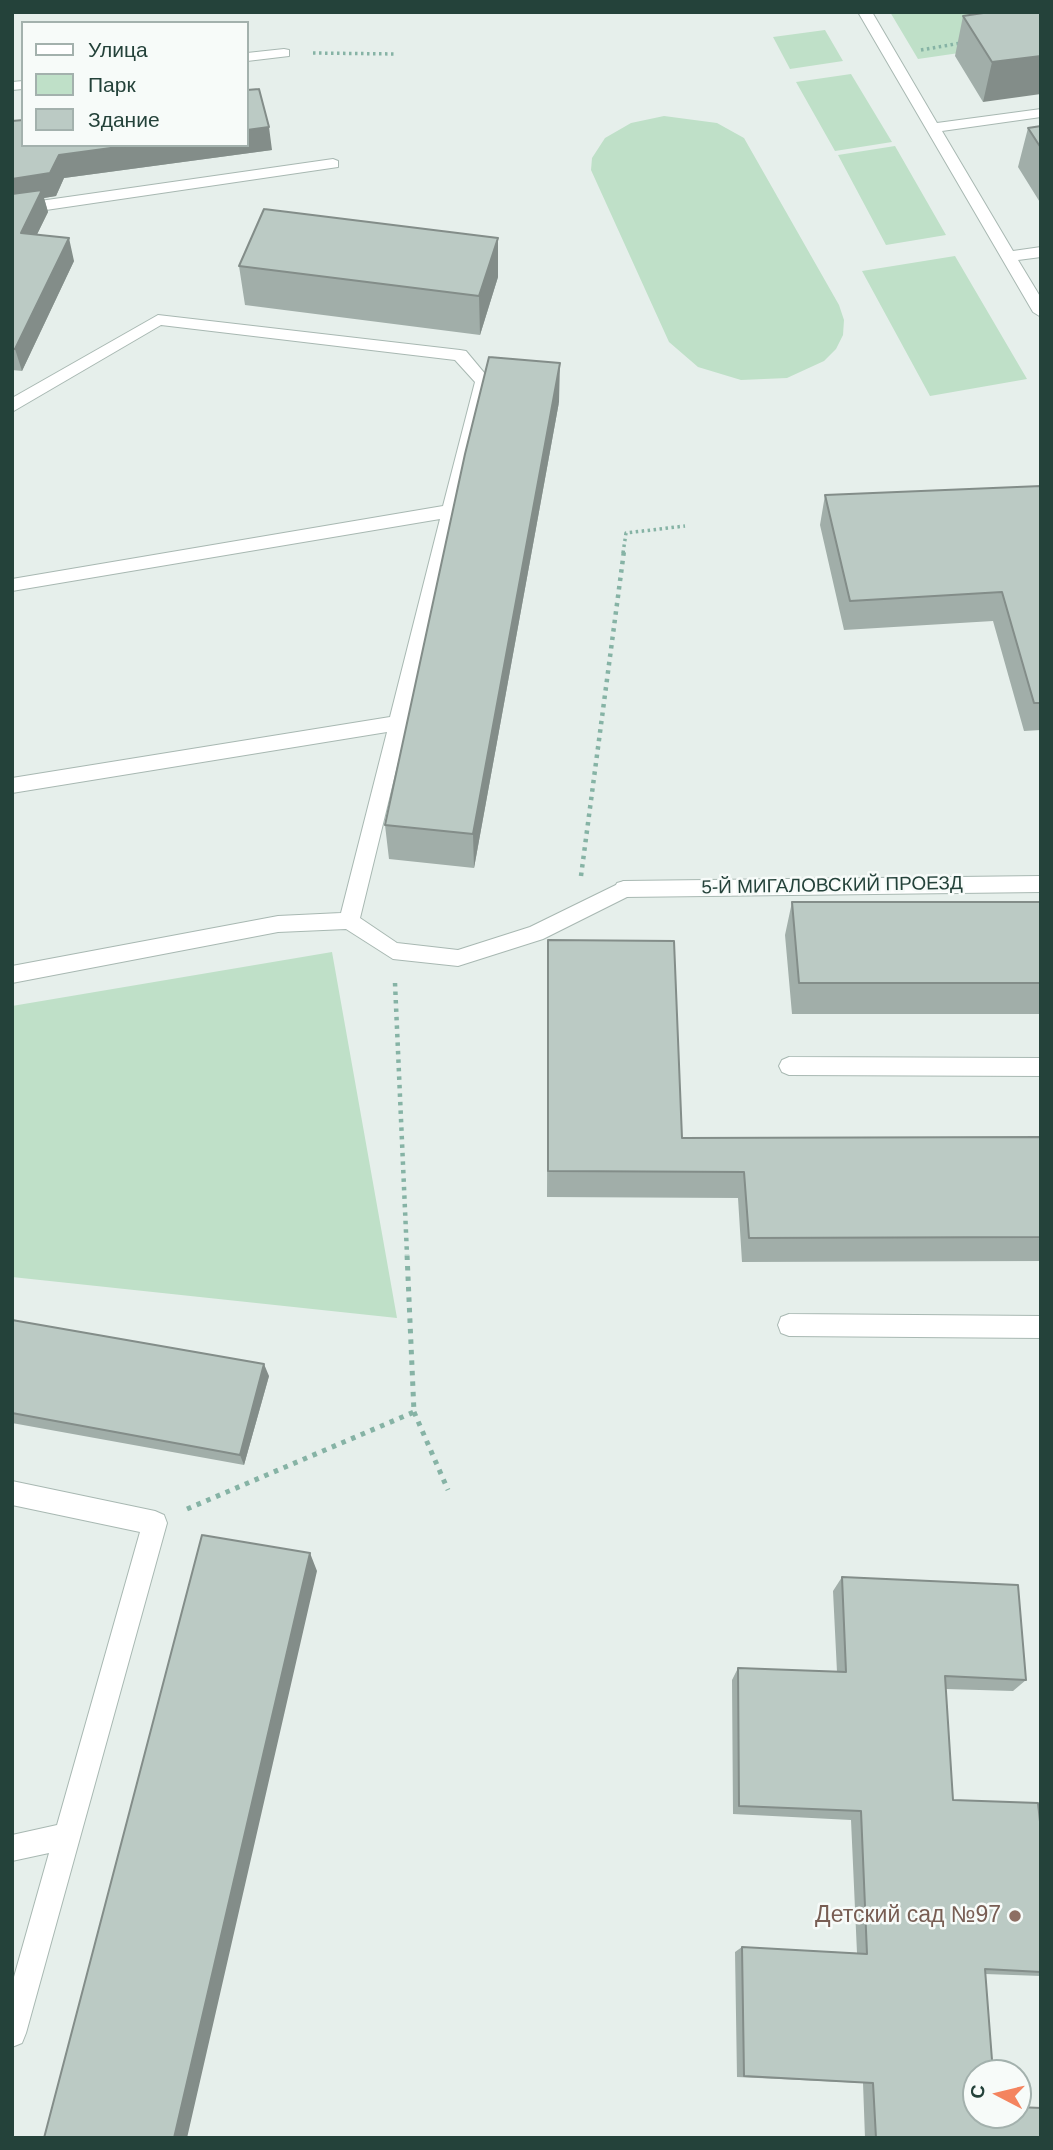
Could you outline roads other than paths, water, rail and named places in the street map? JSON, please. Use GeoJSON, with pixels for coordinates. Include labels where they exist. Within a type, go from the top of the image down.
{"type":"FeatureCollection","features":[{"type":"Feature","properties":{"kind":"street"},"geometry":{"type":"LineString","coordinates":[[864,12],[1041,312]]}},
{"type":"Feature","properties":{"kind":"street"},"geometry":{"type":"LineString","coordinates":[[248,57],[284,53]]}},
{"type":"Feature","properties":{"kind":"street"},"geometry":{"type":"LineString","coordinates":[[932,128],[1041,113]]}},
{"type":"Feature","properties":{"kind":"street"},"geometry":{"type":"LineString","coordinates":[[12,210],[333,164]]}},
{"type":"Feature","properties":{"kind":"street"},"geometry":{"type":"LineString","coordinates":[[1008,256],[1041,252]]}},
{"type":"Feature","properties":{"kind":"street"},"geometry":{"type":"LineString","coordinates":[[12,405],[158,320],[460,355],[483,381],[349,921],[278,924],[12,975]]}},
{"type":"Feature","properties":{"kind":"street"},"geometry":{"type":"LineString","coordinates":[[12,585],[451,511]]}},
{"type":"Feature","properties":{"kind":"street"},"geometry":{"type":"LineString","coordinates":[[12,786],[398,723]]}},
{"type":"Feature","properties":{"kind":"street","name":"5-Й МИГАЛОВСКИЙ ПРОЕЗД"},"geometry":{"type":"LineString","coordinates":[[349,921],[393,951],[458,958],[536,933],[624,889],[1041,884]]}},
{"type":"Feature","properties":{"kind":"street"},"geometry":{"type":"LineString","coordinates":[[789,1066],[1041,1067]]}},
{"type":"Feature","properties":{"kind":"street"},"geometry":{"type":"LineString","coordinates":[[789,1325],[1041,1326]]}},
{"type":"Feature","properties":{"kind":"street"},"geometry":{"type":"LineString","coordinates":[[12,1493],[155,1523],[12,2033]]}},
{"type":"Feature","properties":{"kind":"street"},"geometry":{"type":"LineString","coordinates":[[12,1848],[67,1836]]}},
{"type":"Feature","properties":{"kind":"place","name":"Детский сад №97"},"geometry":{"type":"Point","coordinates":[1015,1916]}}]}
